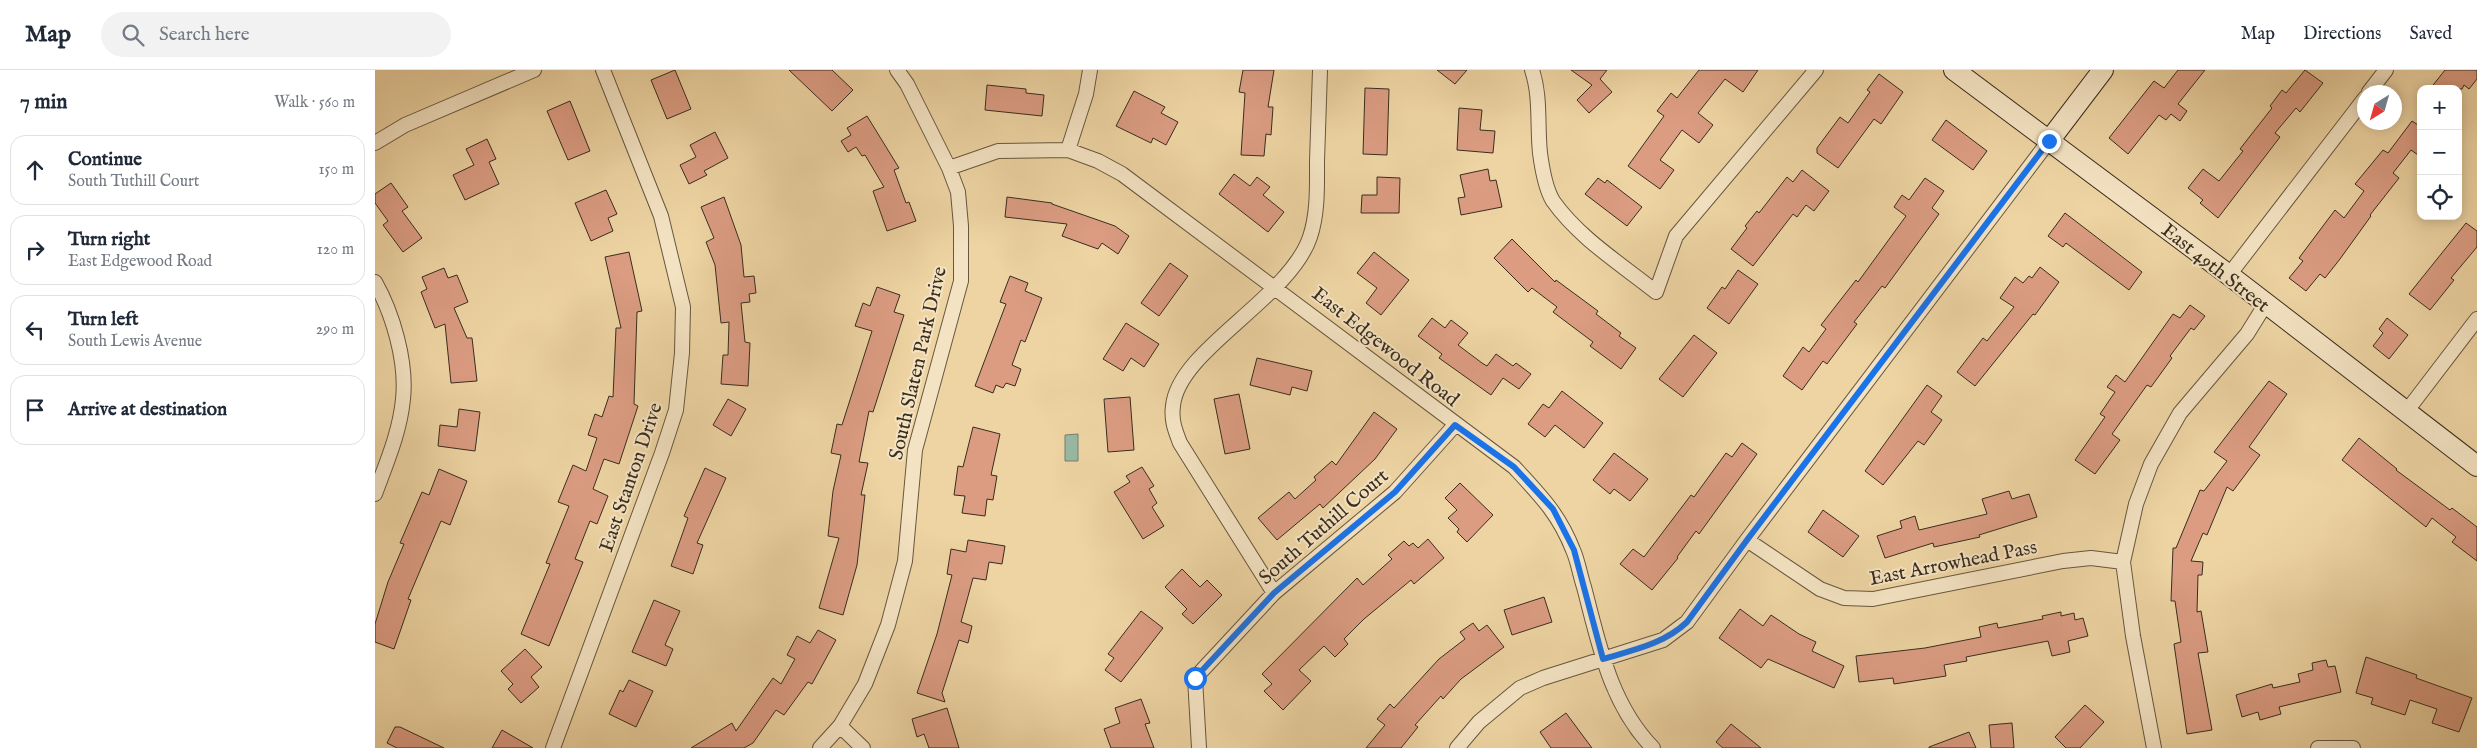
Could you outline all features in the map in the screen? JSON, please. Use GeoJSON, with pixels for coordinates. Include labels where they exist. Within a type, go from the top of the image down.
{"type":"FeatureCollection","features":[{"type":"Feature","properties":{"kind":"street"},"geometry":{"type":"LineString","coordinates":[[375,143],[405,125],[534,70]]}},
{"type":"Feature","properties":{"kind":"street","name":"East Stanton Drive"},"geometry":{"type":"LineString","coordinates":[[553,748],[668,436],[676,410],[682,353],[683,307],[661,216],[603,70]]}},
{"type":"Feature","properties":{"kind":"street","name":"South Slaten Park Drive"},"geometry":{"type":"LineString","coordinates":[[820,748],[840,726],[865,684],[888,625],[905,561],[915,450],[961,281],[959,200],[949,168],[907,84],[897,70]]}},
{"type":"Feature","properties":{"kind":"street"},"geometry":{"type":"LineString","coordinates":[[1068,150],[1086,94],[1090,70]]}},
{"type":"Feature","properties":{"kind":"street"},"geometry":{"type":"LineString","coordinates":[[1274,593],[1180,443],[1172,423],[1173,404],[1183,378],[1201,357],[1275,286],[1303,253],[1315,216],[1320,70]]}},
{"type":"Feature","properties":{"kind":"street"},"geometry":{"type":"LineString","coordinates":[[1532,70],[1537,86],[1540,152],[1545,178],[1553,200],[1582,232],[1656,292],[1675,236],[1816,70]]}},
{"type":"Feature","properties":{"kind":"street","name":"East 49th Street"},"geometry":{"type":"LineString","coordinates":[[1954,70],[2229,275],[2265,305],[2477,466]]}},
{"type":"Feature","properties":{"kind":"street"},"geometry":{"type":"LineString","coordinates":[[1457,748],[1479,722],[1520,688],[1543,678],[1663,640],[1678,631],[1687,622],[2103,70]]}},
{"type":"Feature","properties":{"kind":"street"},"geometry":{"type":"LineString","coordinates":[[2374,85],[2386,70]]}},
{"type":"Feature","properties":{"kind":"street"},"geometry":{"type":"LineString","coordinates":[[2229,275],[2357,108]]}},
{"type":"Feature","properties":{"kind":"street","name":"East Edgewood Road"},"geometry":{"type":"LineString","coordinates":[[949,168],[998,151],[1068,150],[1098,161],[1141,186],[1275,286],[1455,425],[1514,467],[1553,509],[1574,550],[1603,659],[1621,708],[1638,732],[1653,748]]}},
{"type":"Feature","properties":{"kind":"street"},"geometry":{"type":"LineString","coordinates":[[375,282],[388,305],[398,348],[404,399],[396,436],[375,494]]}},
{"type":"Feature","properties":{"kind":"street"},"geometry":{"type":"LineString","coordinates":[[2155,748],[2133,636],[2123,562],[2135,504],[2151,464],[2180,414],[2247,334],[2265,305]]}},
{"type":"Feature","properties":{"kind":"street"},"geometry":{"type":"LineString","coordinates":[[2406,412],[2477,319]]}},
{"type":"Feature","properties":{"kind":"street","name":"South Tuthill Court"},"geometry":{"type":"LineString","coordinates":[[1199,748],[1195,678],[1274,593],[1395,492],[1455,425]]}},
{"type":"Feature","properties":{"kind":"street","name":"East Arrowhead Pass"},"geometry":{"type":"LineString","coordinates":[[1747,540],[1820,589],[1844,598],[1855,599],[1873,599],[2063,561],[2091,558],[2123,562]]}},
{"type":"Feature","properties":{"kind":"street"},"geometry":{"type":"LineString","coordinates":[[840,726],[863,748]]}},
{"type":"Feature","properties":{"kind":"street"},"geometry":{"type":"LineString","coordinates":[[2318,748],[2353,748]]}},
{"type":"Feature","properties":{"kind":"shaded area"},"geometry":{"type":"Polygon","coordinates":[[[1078,434],[1078,461],[1065,461],[1065,435],[1078,434]]]}},
{"type":"Feature","properties":{"kind":"building"},"geometry":{"type":"Polygon","coordinates":[[[675,70],[691,109],[667,119],[651,80],[675,70]]]}},
{"type":"Feature","properties":{"kind":"building"},"geometry":{"type":"Polygon","coordinates":[[[789,70],[832,70],[853,90],[832,111],[789,70]]]}},
{"type":"Feature","properties":{"kind":"building"},"geometry":{"type":"Polygon","coordinates":[[[1243,70],[1274,70],[1268,107],[1273,107],[1271,135],[1266,134],[1264,156],[1241,155],[1245,93],[1239,92],[1243,70]]]}},
{"type":"Feature","properties":{"kind":"building"},"geometry":{"type":"Polygon","coordinates":[[[1437,70],[1467,70],[1455,84],[1437,70]]]}},
{"type":"Feature","properties":{"kind":"building"},"geometry":{"type":"Polygon","coordinates":[[[1571,70],[1607,70],[1600,79],[1612,92],[1589,113],[1577,100],[1592,85],[1571,70]]]}},
{"type":"Feature","properties":{"kind":"building"},"geometry":{"type":"Polygon","coordinates":[[[1699,70],[1758,70],[1743,92],[1725,79],[1698,113],[1713,125],[1699,143],[1682,130],[1660,160],[1674,170],[1660,189],[1628,166],[1664,116],[1657,111],[1671,93],[1677,98],[1699,70]]]}},
{"type":"Feature","properties":{"kind":"building"},"geometry":{"type":"Polygon","coordinates":[[[2178,70],[2205,70],[2178,104],[2187,111],[2180,121],[2171,114],[2166,120],[2159,115],[2128,154],[2109,138],[2154,81],[2164,88],[2178,70]]]}},
{"type":"Feature","properties":{"kind":"building"},"geometry":{"type":"Polygon","coordinates":[[[2305,70],[2323,83],[2300,112],[2296,108],[2275,133],[2280,137],[2218,218],[2200,203],[2203,200],[2188,188],[2203,169],[2219,181],[2243,151],[2240,149],[2272,108],[2270,106],[2282,90],[2286,93],[2305,70]]]}},
{"type":"Feature","properties":{"kind":"building"},"geometry":{"type":"Polygon","coordinates":[[[2445,70],[2477,70],[2477,79],[2469,89],[2464,85],[2462,89],[2462,85],[2433,85],[2445,70]]]}},
{"type":"Feature","properties":{"kind":"building"},"geometry":{"type":"Polygon","coordinates":[[[1879,74],[1903,92],[1881,124],[1874,119],[1838,168],[1817,153],[1817,148],[1840,117],[1848,123],[1870,92],[1867,90],[1879,74]]]}},
{"type":"Feature","properties":{"kind":"building"},"geometry":{"type":"Polygon","coordinates":[[[987,85],[1026,89],[1026,93],[1044,95],[1042,116],[985,110],[987,85]]]}},
{"type":"Feature","properties":{"kind":"building"},"geometry":{"type":"Polygon","coordinates":[[[1365,88],[1389,89],[1387,155],[1363,154],[1365,88]]]}},
{"type":"Feature","properties":{"kind":"building"},"geometry":{"type":"Polygon","coordinates":[[[1134,91],[1165,107],[1161,113],[1178,122],[1166,145],[1153,138],[1151,143],[1116,126],[1134,91]]]}},
{"type":"Feature","properties":{"kind":"building"},"geometry":{"type":"Polygon","coordinates":[[[570,101],[590,151],[568,160],[547,111],[570,101]]]}},
{"type":"Feature","properties":{"kind":"building"},"geometry":{"type":"Polygon","coordinates":[[[1459,108],[1482,110],[1480,130],[1495,131],[1493,153],[1457,150],[1459,108]]]}},
{"type":"Feature","properties":{"kind":"building"},"geometry":{"type":"Polygon","coordinates":[[[867,116],[899,168],[894,170],[906,203],[909,202],[916,221],[887,231],[873,191],[884,187],[865,155],[862,156],[856,147],[848,152],[841,141],[851,135],[847,128],[867,116]]]}},
{"type":"Feature","properties":{"kind":"building"},"geometry":{"type":"Polygon","coordinates":[[[1946,120],[1987,151],[1973,170],[1932,140],[1946,120]]]}},
{"type":"Feature","properties":{"kind":"building"},"geometry":{"type":"Polygon","coordinates":[[[2412,121],[2417,124],[2417,154],[2411,150],[2393,173],[2399,178],[2370,215],[2340,259],[2325,278],[2320,274],[2306,291],[2289,278],[2303,261],[2299,258],[2335,210],[2344,218],[2364,191],[2355,184],[2383,150],[2388,153],[2412,121]]]}},
{"type":"Feature","properties":{"kind":"building"},"geometry":{"type":"Polygon","coordinates":[[[715,132],[728,158],[704,171],[707,175],[689,184],[680,165],[696,157],[690,145],[715,132]]]}},
{"type":"Feature","properties":{"kind":"building"},"geometry":{"type":"Polygon","coordinates":[[[487,139],[496,159],[489,162],[499,184],[465,200],[453,175],[474,165],[466,149],[487,139]]]}},
{"type":"Feature","properties":{"kind":"building"},"geometry":{"type":"Polygon","coordinates":[[[1488,169],[1490,181],[1496,180],[1502,207],[1461,215],[1458,198],[1465,197],[1460,175],[1488,169]]]}},
{"type":"Feature","properties":{"kind":"building"},"geometry":{"type":"Polygon","coordinates":[[[1802,170],[1829,191],[1814,211],[1806,205],[1797,217],[1793,214],[1753,266],[1731,249],[1747,228],[1745,226],[1757,211],[1759,213],[1787,177],[1793,182],[1802,170]]]}},
{"type":"Feature","properties":{"kind":"building"},"geometry":{"type":"Polygon","coordinates":[[[1234,174],[1250,186],[1257,177],[1270,187],[1263,195],[1284,212],[1268,232],[1219,194],[1234,174]]]}},
{"type":"Feature","properties":{"kind":"building"},"geometry":{"type":"Polygon","coordinates":[[[1377,177],[1400,178],[1399,213],[1361,213],[1362,195],[1377,195],[1377,177]]]}},
{"type":"Feature","properties":{"kind":"building"},"geometry":{"type":"Polygon","coordinates":[[[1598,178],[1605,183],[1607,180],[1642,207],[1627,226],[1585,194],[1598,178]]]}},
{"type":"Feature","properties":{"kind":"building"},"geometry":{"type":"Polygon","coordinates":[[[1925,178],[1944,191],[1932,208],[1939,214],[1885,288],[1882,286],[1854,322],[1857,324],[1827,364],[1823,361],[1802,390],[1783,376],[1803,347],[1809,352],[1826,329],[1821,325],[1856,280],[1858,282],[1906,216],[1894,207],[1902,195],[1909,200],[1925,178]]]}},
{"type":"Feature","properties":{"kind":"building"},"geometry":{"type":"Polygon","coordinates":[[[391,183],[408,207],[402,211],[422,238],[403,252],[383,225],[388,221],[375,203],[375,194],[391,183]]]}},
{"type":"Feature","properties":{"kind":"building"},"geometry":{"type":"Polygon","coordinates":[[[606,190],[617,214],[608,218],[613,231],[591,241],[575,203],[606,190]]]}},
{"type":"Feature","properties":{"kind":"building"},"geometry":{"type":"Polygon","coordinates":[[[724,197],[741,245],[744,277],[754,276],[756,293],[749,294],[750,302],[741,303],[745,342],[750,343],[748,386],[721,384],[723,355],[728,355],[729,322],[721,323],[715,265],[706,242],[714,238],[701,207],[724,197]]]}},
{"type":"Feature","properties":{"kind":"building"},"geometry":{"type":"Polygon","coordinates":[[[1007,197],[1052,203],[1115,226],[1129,236],[1118,254],[1102,243],[1098,249],[1062,236],[1067,224],[1005,217],[1007,197]]]}},
{"type":"Feature","properties":{"kind":"building"},"geometry":{"type":"Polygon","coordinates":[[[2065,213],[2142,272],[2129,290],[2066,243],[2063,247],[2048,236],[2065,213]]]}},
{"type":"Feature","properties":{"kind":"building"},"geometry":{"type":"Polygon","coordinates":[[[2466,223],[2477,231],[2477,247],[2451,278],[2454,280],[2430,310],[2409,294],[2466,223]]]}},
{"type":"Feature","properties":{"kind":"building"},"geometry":{"type":"Polygon","coordinates":[[[1512,239],[1555,282],[1556,280],[1598,311],[1596,314],[1621,333],[1619,336],[1636,348],[1621,369],[1590,346],[1593,342],[1553,312],[1557,307],[1532,288],[1528,292],[1494,258],[1512,239]]]}},
{"type":"Feature","properties":{"kind":"building"},"geometry":{"type":"Polygon","coordinates":[[[629,252],[642,311],[637,312],[634,404],[638,406],[619,464],[604,459],[593,489],[608,496],[597,524],[590,521],[575,559],[583,562],[549,646],[521,634],[550,564],[546,563],[569,506],[558,502],[573,465],[586,471],[597,438],[588,435],[595,414],[602,417],[609,396],[613,397],[616,328],[621,328],[605,257],[629,252]]]}},
{"type":"Feature","properties":{"kind":"building"},"geometry":{"type":"Polygon","coordinates":[[[1374,252],[1409,280],[1381,315],[1366,303],[1377,288],[1357,273],[1374,252]]]}},
{"type":"Feature","properties":{"kind":"building"},"geometry":{"type":"Polygon","coordinates":[[[1170,263],[1188,276],[1159,316],[1141,303],[1170,263]]]}},
{"type":"Feature","properties":{"kind":"building"},"geometry":{"type":"Polygon","coordinates":[[[2040,267],[2059,282],[2035,315],[2033,314],[1975,386],[1957,372],[1983,338],[1987,341],[2014,307],[2000,298],[2015,277],[2023,283],[2029,276],[2032,278],[2040,267]]]}},
{"type":"Feature","properties":{"kind":"building"},"geometry":{"type":"Polygon","coordinates":[[[444,268],[448,278],[457,275],[468,302],[454,308],[467,338],[472,338],[477,381],[451,383],[445,324],[435,328],[421,292],[427,289],[422,277],[444,268]]]}},
{"type":"Feature","properties":{"kind":"building"},"geometry":{"type":"Polygon","coordinates":[[[1738,270],[1758,284],[1729,324],[1707,308],[1722,287],[1725,289],[1738,270]]]}},
{"type":"Feature","properties":{"kind":"building"},"geometry":{"type":"Polygon","coordinates":[[[1010,276],[1028,283],[1025,291],[1042,298],[1025,342],[1021,340],[1012,365],[1021,369],[1015,386],[1006,383],[1003,388],[996,385],[993,393],[975,386],[1006,304],[1000,302],[1010,276]]]}},
{"type":"Feature","properties":{"kind":"building"},"geometry":{"type":"Polygon","coordinates":[[[877,287],[900,295],[894,312],[904,315],[873,412],[869,411],[859,462],[868,463],[861,495],[865,495],[857,565],[843,615],[819,608],[839,538],[828,536],[833,491],[841,455],[831,453],[837,424],[842,425],[872,331],[855,326],[863,303],[870,306],[877,287]]]}},
{"type":"Feature","properties":{"kind":"building"},"geometry":{"type":"Polygon","coordinates":[[[2190,305],[2205,316],[2194,330],[2191,328],[2170,356],[2172,358],[2151,387],[2147,385],[2112,434],[2120,440],[2095,474],[2075,460],[2105,417],[2100,414],[2115,392],[2107,387],[2116,375],[2125,382],[2173,314],[2180,318],[2190,305]]]}},
{"type":"Feature","properties":{"kind":"building"},"geometry":{"type":"Polygon","coordinates":[[[1432,318],[1445,328],[1451,320],[1468,333],[1458,345],[1487,366],[1496,354],[1513,366],[1516,363],[1531,374],[1519,389],[1503,378],[1491,395],[1439,358],[1442,354],[1418,336],[1432,318]]]}},
{"type":"Feature","properties":{"kind":"building"},"geometry":{"type":"Polygon","coordinates":[[[2387,318],[2408,335],[2389,359],[2373,346],[2383,333],[2379,329],[2387,318]]]}},
{"type":"Feature","properties":{"kind":"building"},"geometry":{"type":"Polygon","coordinates":[[[1126,323],[1159,344],[1144,367],[1131,358],[1123,371],[1103,359],[1126,323]]]}},
{"type":"Feature","properties":{"kind":"building"},"geometry":{"type":"Polygon","coordinates":[[[1694,335],[1717,353],[1683,397],[1659,379],[1694,335]]]}},
{"type":"Feature","properties":{"kind":"building"},"geometry":{"type":"Polygon","coordinates":[[[1257,358],[1312,371],[1307,391],[1292,387],[1290,395],[1250,385],[1257,358]]]}},
{"type":"Feature","properties":{"kind":"building"},"geometry":{"type":"Polygon","coordinates":[[[2269,381],[2287,394],[2249,447],[2260,455],[2233,491],[2227,487],[2207,535],[2203,533],[2191,561],[2203,562],[2202,575],[2198,575],[2197,612],[2201,611],[2208,652],[2198,653],[2212,730],[2187,734],[2174,644],[2181,642],[2175,601],[2171,601],[2173,548],[2176,548],[2200,490],[2204,491],[2227,461],[2214,452],[2269,381]]]}},
{"type":"Feature","properties":{"kind":"building"},"geometry":{"type":"Polygon","coordinates":[[[1927,385],[1942,396],[1931,412],[1942,420],[1924,445],[1918,441],[1883,485],[1865,471],[1927,385]]]}},
{"type":"Feature","properties":{"kind":"building"},"geometry":{"type":"Polygon","coordinates":[[[1562,391],[1603,423],[1584,448],[1555,425],[1545,437],[1528,424],[1543,404],[1549,408],[1562,391]]]}},
{"type":"Feature","properties":{"kind":"building"},"geometry":{"type":"Polygon","coordinates":[[[1239,394],[1250,449],[1225,454],[1214,399],[1239,394]]]}},
{"type":"Feature","properties":{"kind":"building"},"geometry":{"type":"Polygon","coordinates":[[[1130,397],[1134,450],[1108,452],[1104,399],[1130,397]]]}},
{"type":"Feature","properties":{"kind":"building"},"geometry":{"type":"Polygon","coordinates":[[[728,399],[746,409],[731,436],[713,425],[728,399]]]}},
{"type":"Feature","properties":{"kind":"building"},"geometry":{"type":"Polygon","coordinates":[[[459,409],[480,412],[475,451],[438,446],[440,425],[457,427],[459,409]]]}},
{"type":"Feature","properties":{"kind":"building"},"geometry":{"type":"Polygon","coordinates":[[[1374,412],[1397,429],[1375,459],[1323,508],[1320,504],[1277,540],[1258,518],[1289,492],[1295,499],[1316,480],[1314,477],[1332,461],[1336,465],[1374,412]]]}},
{"type":"Feature","properties":{"kind":"building"},"geometry":{"type":"Polygon","coordinates":[[[973,427],[1000,434],[991,475],[997,476],[993,500],[987,499],[985,516],[962,513],[965,496],[954,495],[958,466],[963,467],[973,427]]]}},
{"type":"Feature","properties":{"kind":"building"},"geometry":{"type":"Polygon","coordinates":[[[2359,438],[2396,470],[2450,510],[2452,508],[2477,527],[2477,561],[2452,542],[2456,537],[2432,518],[2426,527],[2342,460],[2359,438]]]}},
{"type":"Feature","properties":{"kind":"building"},"geometry":{"type":"Polygon","coordinates":[[[1742,443],[1757,454],[1699,534],[1696,531],[1678,558],[1652,590],[1620,564],[1633,549],[1644,557],[1691,495],[1694,497],[1726,453],[1732,457],[1742,443]]]}},
{"type":"Feature","properties":{"kind":"building"},"geometry":{"type":"Polygon","coordinates":[[[1614,453],[1648,479],[1630,501],[1614,489],[1610,494],[1593,480],[1614,453]]]}},
{"type":"Feature","properties":{"kind":"building"},"geometry":{"type":"Polygon","coordinates":[[[1142,467],[1154,486],[1149,489],[1157,503],[1152,507],[1164,526],[1143,539],[1114,492],[1130,482],[1126,476],[1142,467]]]}},
{"type":"Feature","properties":{"kind":"building"},"geometry":{"type":"Polygon","coordinates":[[[705,468],[726,478],[697,543],[703,545],[693,574],[671,566],[688,518],[684,516],[705,468]]]}},
{"type":"Feature","properties":{"kind":"building"},"geometry":{"type":"Polygon","coordinates":[[[439,469],[467,481],[450,525],[441,521],[408,599],[411,600],[394,649],[375,642],[375,624],[388,582],[404,544],[400,543],[422,492],[429,495],[439,469]]]}},
{"type":"Feature","properties":{"kind":"building"},"geometry":{"type":"Polygon","coordinates":[[[1460,483],[1493,515],[1467,542],[1457,532],[1459,529],[1448,518],[1457,510],[1445,498],[1460,483]]]}},
{"type":"Feature","properties":{"kind":"building"},"geometry":{"type":"Polygon","coordinates":[[[2009,491],[2012,499],[2029,494],[2037,517],[1979,535],[1980,537],[1934,547],[1933,543],[1885,558],[1877,536],[1902,528],[1900,521],[1915,516],[1919,530],[1987,514],[1982,499],[2009,491]]]}},
{"type":"Feature","properties":{"kind":"building"},"geometry":{"type":"Polygon","coordinates":[[[1823,510],[1859,536],[1843,557],[1808,532],[1823,510]]]}},
{"type":"Feature","properties":{"kind":"building"},"geometry":{"type":"Polygon","coordinates":[[[1428,539],[1444,558],[1414,584],[1411,580],[1364,619],[1344,639],[1348,644],[1335,657],[1324,646],[1299,670],[1311,681],[1283,710],[1264,691],[1272,684],[1262,674],[1357,578],[1363,585],[1392,559],[1388,555],[1404,541],[1409,546],[1413,543],[1418,548],[1428,539]]]}},
{"type":"Feature","properties":{"kind":"building"},"geometry":{"type":"Polygon","coordinates":[[[968,540],[1005,546],[1002,564],[989,562],[986,580],[973,578],[961,622],[972,626],[968,643],[959,640],[942,693],[945,702],[917,693],[937,634],[952,575],[947,574],[951,549],[966,552],[968,540]]]}},
{"type":"Feature","properties":{"kind":"building"},"geometry":{"type":"Polygon","coordinates":[[[1182,569],[1200,587],[1207,580],[1222,595],[1193,624],[1182,614],[1187,609],[1165,587],[1182,569]]]}},
{"type":"Feature","properties":{"kind":"building"},"geometry":{"type":"Polygon","coordinates":[[[1544,597],[1552,622],[1512,635],[1504,610],[1544,597]]]}},
{"type":"Feature","properties":{"kind":"building"},"geometry":{"type":"Polygon","coordinates":[[[654,600],[680,611],[665,645],[673,649],[666,666],[632,652],[654,600]]]}},
{"type":"Feature","properties":{"kind":"building"},"geometry":{"type":"Polygon","coordinates":[[[1740,609],[1763,626],[1771,615],[1799,634],[1816,642],[1812,651],[1844,666],[1834,688],[1768,659],[1761,668],[1719,638],[1740,609]]]}},
{"type":"Feature","properties":{"kind":"building"},"geometry":{"type":"Polygon","coordinates":[[[1141,611],[1163,628],[1121,682],[1105,670],[1114,658],[1108,654],[1141,611]]]}},
{"type":"Feature","properties":{"kind":"building"},"geometry":{"type":"Polygon","coordinates":[[[2061,612],[2061,616],[2074,613],[2075,620],[2083,618],[2088,636],[2068,641],[2070,652],[2052,656],[2048,641],[1966,657],[1967,661],[1944,665],[1946,676],[1894,684],[1893,678],[1859,682],[1856,656],[1925,648],[1981,637],[1979,627],[1997,623],[1998,628],[2043,619],[2042,616],[2061,612]]]}},
{"type":"Feature","properties":{"kind":"building"},"geometry":{"type":"Polygon","coordinates":[[[1473,623],[1479,631],[1487,625],[1504,647],[1461,679],[1443,699],[1441,696],[1415,725],[1418,727],[1401,748],[1366,748],[1385,725],[1377,719],[1390,704],[1394,708],[1439,659],[1465,639],[1460,632],[1473,623]]]}},
{"type":"Feature","properties":{"kind":"building"},"geometry":{"type":"Polygon","coordinates":[[[818,630],[836,640],[812,684],[808,682],[784,715],[776,710],[753,743],[744,748],[691,748],[732,723],[736,731],[773,678],[781,684],[795,659],[787,655],[797,636],[810,643],[818,630]]]}},
{"type":"Feature","properties":{"kind":"building"},"geometry":{"type":"Polygon","coordinates":[[[525,649],[542,667],[531,677],[539,687],[521,703],[508,689],[513,684],[501,671],[525,649]]]}},
{"type":"Feature","properties":{"kind":"building"},"geometry":{"type":"Polygon","coordinates":[[[2366,657],[2417,675],[2416,678],[2472,698],[2459,732],[2432,723],[2437,709],[2410,700],[2405,715],[2371,704],[2373,698],[2356,693],[2366,657]]]}},
{"type":"Feature","properties":{"kind":"building"},"geometry":{"type":"Polygon","coordinates":[[[2326,660],[2328,667],[2335,666],[2341,692],[2279,707],[2281,714],[2260,720],[2258,712],[2242,717],[2236,695],[2272,684],[2273,688],[2300,682],[2298,674],[2313,670],[2312,663],[2326,660]]]}},
{"type":"Feature","properties":{"kind":"building"},"geometry":{"type":"Polygon","coordinates":[[[629,680],[653,691],[636,727],[609,714],[620,690],[623,692],[629,680]]]}},
{"type":"Feature","properties":{"kind":"building"},"geometry":{"type":"Polygon","coordinates":[[[1141,699],[1150,723],[1145,724],[1154,748],[1111,748],[1104,729],[1120,723],[1115,708],[1141,699]]]}},
{"type":"Feature","properties":{"kind":"building"},"geometry":{"type":"Polygon","coordinates":[[[2085,705],[2104,722],[2080,748],[2066,748],[2055,737],[2085,705]]]}},
{"type":"Feature","properties":{"kind":"building"},"geometry":{"type":"Polygon","coordinates":[[[947,708],[959,748],[929,748],[924,734],[917,737],[912,719],[947,708]]]}},
{"type":"Feature","properties":{"kind":"building"},"geometry":{"type":"Polygon","coordinates":[[[1566,713],[1592,748],[1551,748],[1540,732],[1566,713]]]}},
{"type":"Feature","properties":{"kind":"building"},"geometry":{"type":"Polygon","coordinates":[[[2012,723],[2014,748],[1991,748],[1989,725],[2012,723]]]}},
{"type":"Feature","properties":{"kind":"building"},"geometry":{"type":"Polygon","coordinates":[[[1731,724],[1761,748],[1723,748],[1716,742],[1731,724]]]}},
{"type":"Feature","properties":{"kind":"building"},"geometry":{"type":"Polygon","coordinates":[[[395,727],[400,727],[444,748],[397,748],[387,743],[395,727]]]}},
{"type":"Feature","properties":{"kind":"building"},"geometry":{"type":"Polygon","coordinates":[[[502,730],[533,748],[492,748],[502,730]]]}},
{"type":"Feature","properties":{"kind":"building"},"geometry":{"type":"Polygon","coordinates":[[[1969,732],[1976,748],[1929,748],[1929,747],[1969,732]]]}},
{"type":"Feature","properties":{"kind":"route"},"geometry":{"type":"LineString","coordinates":[[1195,678],[1274,593],[1395,492],[1455,425],[1514,467],[1553,509],[1574,550],[1603,659],[1663,640],[1678,631],[1687,622],[2049,141]]}}]}
